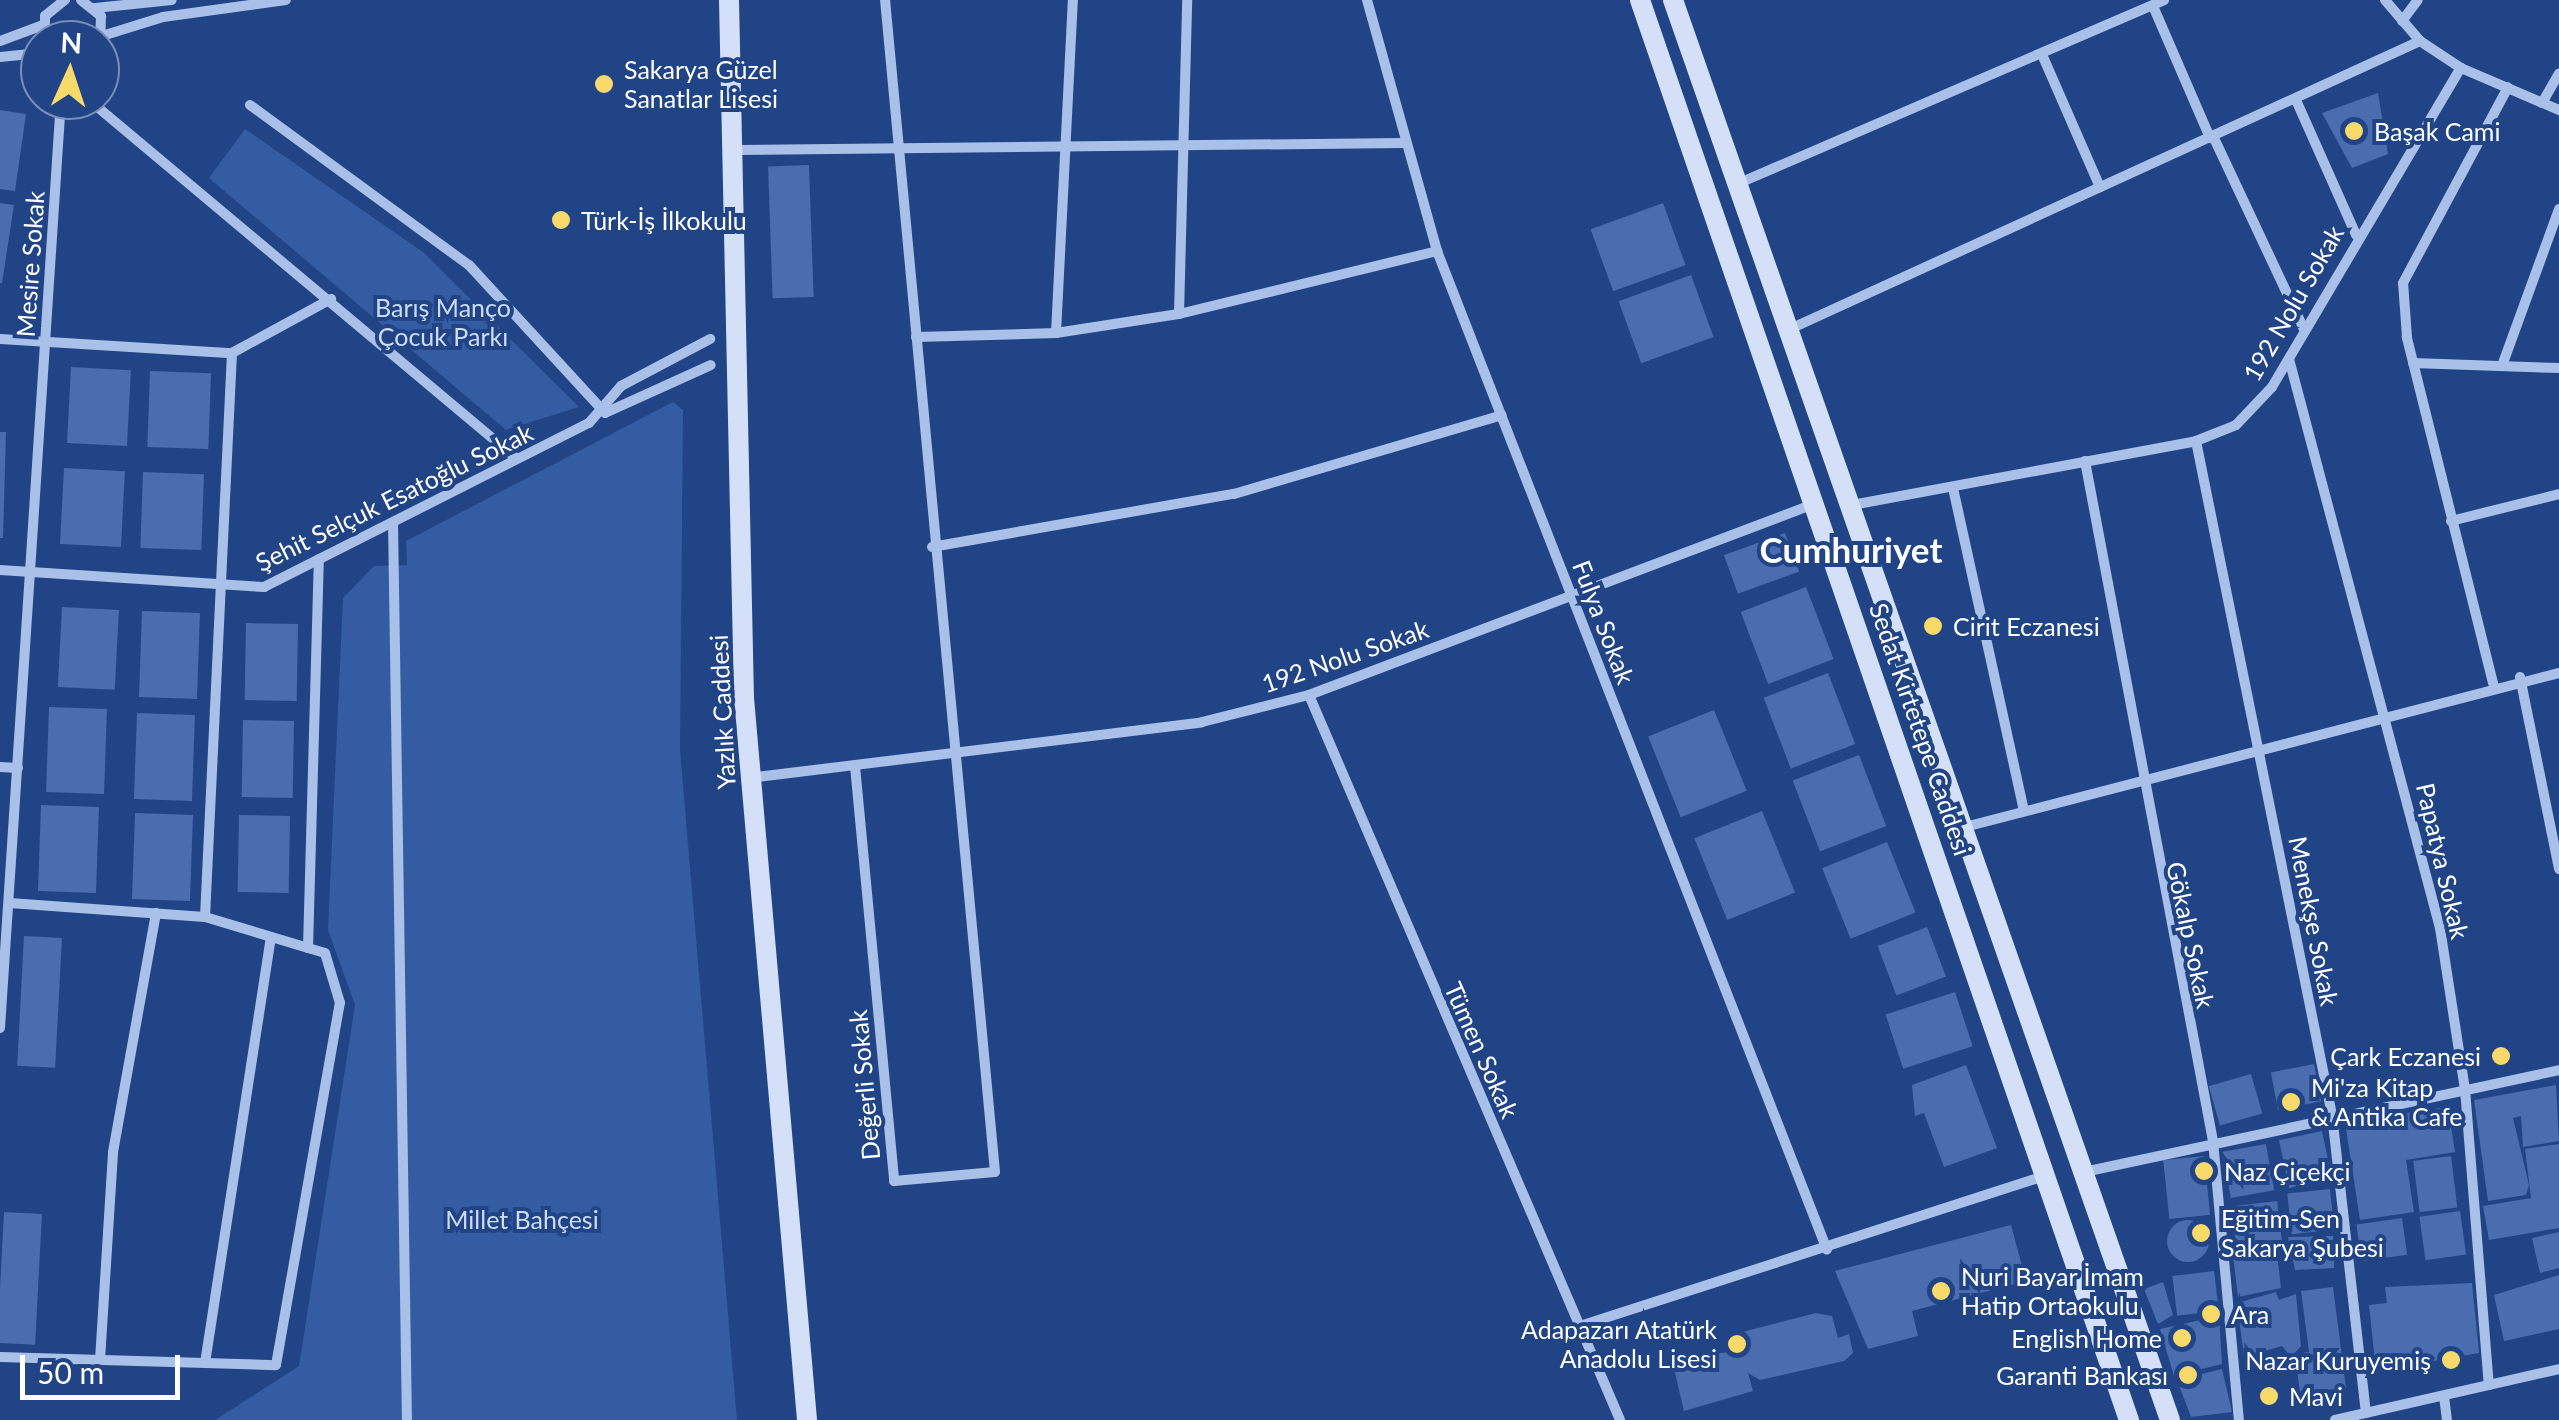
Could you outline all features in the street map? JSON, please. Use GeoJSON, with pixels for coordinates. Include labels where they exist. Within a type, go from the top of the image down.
{"type":"FeatureCollection","features":[{"type":"Feature","properties":{"kind":"main road","name":"Yazlık Caddesi"},"geometry":{"type":"LineString","coordinates":[[729,0],[749,778],[807,1420]]}},
{"type":"Feature","properties":{"kind":"main road","name":"Sedat Kirtetepe Caddesi"},"geometry":{"type":"LineString","coordinates":[[1640,0],[2050,1174],[2129,1420]]}},
{"type":"Feature","properties":{"kind":"main road","name":"Sedat Kirtetepe Caddesi"},"geometry":{"type":"LineString","coordinates":[[1673,0],[1852,505],[2166,1416]]}},
{"type":"Feature","properties":{"kind":"street"},"geometry":{"type":"LineString","coordinates":[[47,20],[65,0]]}},
{"type":"Feature","properties":{"kind":"street"},"geometry":{"type":"LineString","coordinates":[[81,0],[95,8],[172,0]]}},
{"type":"Feature","properties":{"kind":"street"},"geometry":{"type":"LineString","coordinates":[[120,32],[163,17],[286,0]]}},
{"type":"Feature","properties":{"kind":"street"},"geometry":{"type":"LineString","coordinates":[[885,0],[901,148],[949,757]]}},
{"type":"Feature","properties":{"kind":"street"},"geometry":{"type":"LineString","coordinates":[[1056,334],[1073,0]]}},
{"type":"Feature","properties":{"kind":"street"},"geometry":{"type":"LineString","coordinates":[[1179,314],[1187,0]]}},
{"type":"Feature","properties":{"kind":"street","name":"Fulya Sokak"},"geometry":{"type":"LineString","coordinates":[[1367,0],[1403,143],[1436,251],[1826,1250]]}},
{"type":"Feature","properties":{"kind":"street"},"geometry":{"type":"LineString","coordinates":[[1736,184],[2044,58],[2164,0]]}},
{"type":"Feature","properties":{"kind":"street"},"geometry":{"type":"LineString","coordinates":[[2385,0],[2420,41],[2461,68],[2559,110]]}},
{"type":"Feature","properties":{"kind":"street"},"geometry":{"type":"LineString","coordinates":[[2402,21],[2418,0]]}},
{"type":"Feature","properties":{"kind":"street"},"geometry":{"type":"LineString","coordinates":[[2152,6],[2304,329]]}},
{"type":"Feature","properties":{"kind":"street"},"geometry":{"type":"LineString","coordinates":[[95,8],[97,20]]}},
{"type":"Feature","properties":{"kind":"street"},"geometry":{"type":"LineString","coordinates":[[1790,328],[2420,41]]}},
{"type":"Feature","properties":{"kind":"street"},"geometry":{"type":"LineString","coordinates":[[2044,58],[2100,187]]}},
{"type":"Feature","properties":{"kind":"street","name":"192 Nolu Sokak"},"geometry":{"type":"LineString","coordinates":[[1852,505],[2196,441],[2236,425],[2289,358],[2356,235],[2461,68]]}},
{"type":"Feature","properties":{"kind":"street"},"geometry":{"type":"LineString","coordinates":[[2542,103],[2559,73]]}},
{"type":"Feature","properties":{"kind":"street"},"geometry":{"type":"LineString","coordinates":[[2493,684],[2413,363],[2403,283],[2508,87]]}},
{"type":"Feature","properties":{"kind":"street"},"geometry":{"type":"LineString","coordinates":[[2296,100],[2356,235]]}},
{"type":"Feature","properties":{"kind":"street"},"geometry":{"type":"LineString","coordinates":[[250,105],[469,265],[605,413],[711,365]]}},
{"type":"Feature","properties":{"kind":"street","name":"Mesire Sokak"},"geometry":{"type":"LineString","coordinates":[[0,1028],[60,120]]}},
{"type":"Feature","properties":{"kind":"street"},"geometry":{"type":"LineString","coordinates":[[113,120],[516,458]]}},
{"type":"Feature","properties":{"kind":"street"},"geometry":{"type":"LineString","coordinates":[[734,150],[1403,143]]}},
{"type":"Feature","properties":{"kind":"street"},"geometry":{"type":"LineString","coordinates":[[2503,364],[2559,210]]}},
{"type":"Feature","properties":{"kind":"street"},"geometry":{"type":"LineString","coordinates":[[916,337],[1056,334],[1179,314],[1436,251]]}},
{"type":"Feature","properties":{"kind":"street"},"geometry":{"type":"LineString","coordinates":[[0,339],[232,353],[331,299]]}},
{"type":"Feature","properties":{"kind":"street","name":"Şehit Selçuk Esatoğlu Sokak"},"geometry":{"type":"LineString","coordinates":[[0,570],[264,587],[605,413],[621,386],[710,338]]}},
{"type":"Feature","properties":{"kind":"street"},"geometry":{"type":"LineString","coordinates":[[204,916],[232,353]]}},
{"type":"Feature","properties":{"kind":"street","name":"Papatya Sokak"},"geometry":{"type":"LineString","coordinates":[[2289,358],[2388,716],[2440,928],[2465,1089],[2489,1385]]}},
{"type":"Feature","properties":{"kind":"street"},"geometry":{"type":"LineString","coordinates":[[2413,363],[2559,368]]}},
{"type":"Feature","properties":{"kind":"street"},"geometry":{"type":"LineString","coordinates":[[932,547],[1234,494],[1502,415]]}},
{"type":"Feature","properties":{"kind":"street","name":"Menekşe Sokak"},"geometry":{"type":"LineString","coordinates":[[2196,441],[2332,1115],[2366,1413]]}},
{"type":"Feature","properties":{"kind":"street","name":"Gökalp Sokak"},"geometry":{"type":"LineString","coordinates":[[2085,461],[2139,781],[2213,1140],[2239,1420]]}},
{"type":"Feature","properties":{"kind":"street"},"geometry":{"type":"LineString","coordinates":[[1952,488],[2024,810]]}},
{"type":"Feature","properties":{"kind":"street"},"geometry":{"type":"LineString","coordinates":[[2452,521],[2559,494]]}},
{"type":"Feature","properties":{"kind":"street","name":"192 Nolu Sokak"},"geometry":{"type":"LineString","coordinates":[[749,778],[949,757],[1202,722],[1310,695],[1815,504]]}},
{"type":"Feature","properties":{"kind":"street"},"geometry":{"type":"LineString","coordinates":[[394,522],[407,1420]]}},
{"type":"Feature","properties":{"kind":"street"},"geometry":{"type":"LineString","coordinates":[[308,948],[319,560]]}},
{"type":"Feature","properties":{"kind":"street"},"geometry":{"type":"LineString","coordinates":[[1961,828],[2388,716],[2520,677],[2559,673]]}},
{"type":"Feature","properties":{"kind":"street"},"geometry":{"type":"LineString","coordinates":[[2520,677],[2559,869]]}},
{"type":"Feature","properties":{"kind":"street","name":"Tümen Sokak"},"geometry":{"type":"LineString","coordinates":[[1310,695],[1620,1420]]}},
{"type":"Feature","properties":{"kind":"street","name":"Değerli Sokak"},"geometry":{"type":"LineString","coordinates":[[855,766],[894,1182],[995,1172],[949,757]]}},
{"type":"Feature","properties":{"kind":"street"},"geometry":{"type":"LineString","coordinates":[[0,766],[18,768]]}},
{"type":"Feature","properties":{"kind":"street"},"geometry":{"type":"LineString","coordinates":[[0,1357],[276,1365],[340,1003],[325,953],[204,916],[8,904]]}},
{"type":"Feature","properties":{"kind":"street"},"geometry":{"type":"LineString","coordinates":[[100,1360],[113,1152],[156,913]]}},
{"type":"Feature","properties":{"kind":"street"},"geometry":{"type":"LineString","coordinates":[[205,1363],[271,937]]}},
{"type":"Feature","properties":{"kind":"street"},"geometry":{"type":"LineString","coordinates":[[2083,1172],[2213,1140],[2559,1070]]}},
{"type":"Feature","properties":{"kind":"street"},"geometry":{"type":"LineString","coordinates":[[1580,1326],[1826,1250],[2050,1174]]}},
{"type":"Feature","properties":{"kind":"street"},"geometry":{"type":"LineString","coordinates":[[2336,1420],[2559,1370]]}},
{"type":"Feature","properties":{"kind":"street"},"geometry":{"type":"LineString","coordinates":[[2444,1396],[2447,1420]]}},
{"type":"Feature","properties":{"kind":"green space","name":"Barış Manço Çocuk Parkı"},"geometry":{"type":"Polygon","coordinates":[[[245,129],[423,252],[579,407],[506,430],[209,178],[245,129]]]}},
{"type":"Feature","properties":{"kind":"green space","name":"Millet Bahçesi"},"geometry":{"type":"Polygon","coordinates":[[[673,402],[683,410],[680,750],[737,1420],[215,1420],[299,1366],[355,1005],[328,930],[343,598],[374,566],[407,565],[406,541],[673,402]]]}},
{"type":"Feature","properties":{"kind":"building","name":"Başak Cami"},"geometry":{"type":"Polygon","coordinates":[[[2378,93],[2388,154],[2352,168],[2322,113],[2378,93]]]}},
{"type":"Feature","properties":{"kind":"building"},"geometry":{"type":"Polygon","coordinates":[[[0,110],[20,113],[20,120],[25,120],[15,191],[0,189],[0,110]]]}},
{"type":"Feature","properties":{"kind":"building"},"geometry":{"type":"Polygon","coordinates":[[[809,165],[814,297],[773,298],[768,166],[809,165]]]}},
{"type":"Feature","properties":{"kind":"building"},"geometry":{"type":"Polygon","coordinates":[[[0,203],[14,205],[2,283],[0,283],[0,203]]]}},
{"type":"Feature","properties":{"kind":"building"},"geometry":{"type":"Polygon","coordinates":[[[1663,203],[1686,265],[1613,291],[1591,229],[1663,203]]]}},
{"type":"Feature","properties":{"kind":"building"},"geometry":{"type":"Polygon","coordinates":[[[1691,275],[1714,337],[1641,363],[1619,301],[1691,275]]]}},
{"type":"Feature","properties":{"kind":"building"},"geometry":{"type":"Polygon","coordinates":[[[71,367],[131,370],[127,446],[67,443],[71,367]]]}},
{"type":"Feature","properties":{"kind":"building"},"geometry":{"type":"Polygon","coordinates":[[[150,371],[211,373],[208,449],[147,447],[150,371]]]}},
{"type":"Feature","properties":{"kind":"building"},"geometry":{"type":"Polygon","coordinates":[[[0,432],[6,432],[3,538],[0,538],[0,432]]]}},
{"type":"Feature","properties":{"kind":"building"},"geometry":{"type":"Polygon","coordinates":[[[64,468],[125,471],[121,547],[60,544],[64,468]]]}},
{"type":"Feature","properties":{"kind":"building"},"geometry":{"type":"Polygon","coordinates":[[[143,472],[204,474],[201,550],[140,548],[143,472]]]}},
{"type":"Feature","properties":{"kind":"building"},"geometry":{"type":"Polygon","coordinates":[[[1785,533],[1799,572],[1738,594],[1724,555],[1785,533]]]}},
{"type":"Feature","properties":{"kind":"building"},"geometry":{"type":"Polygon","coordinates":[[[1806,587],[1834,659],[1768,684],[1741,612],[1806,587]]]}},
{"type":"Feature","properties":{"kind":"building"},"geometry":{"type":"Polygon","coordinates":[[[62,607],[119,610],[115,690],[58,687],[62,607]]]}},
{"type":"Feature","properties":{"kind":"building"},"geometry":{"type":"Polygon","coordinates":[[[142,611],[200,613],[197,699],[139,697],[142,611]]]}},
{"type":"Feature","properties":{"kind":"building"},"geometry":{"type":"Polygon","coordinates":[[[246,623],[298,624],[297,701],[245,700],[246,623]]]}},
{"type":"Feature","properties":{"kind":"building"},"geometry":{"type":"Polygon","coordinates":[[[1828,673],[1855,744],[1791,769],[1764,698],[1828,673]]]}},
{"type":"Feature","properties":{"kind":"building"},"geometry":{"type":"Polygon","coordinates":[[[49,707],[107,709],[104,794],[46,792],[49,707]]]}},
{"type":"Feature","properties":{"kind":"building"},"geometry":{"type":"Polygon","coordinates":[[[1714,710],[1747,791],[1681,817],[1648,737],[1714,710]]]}},
{"type":"Feature","properties":{"kind":"building"},"geometry":{"type":"Polygon","coordinates":[[[137,713],[195,715],[192,801],[134,799],[137,713]]]}},
{"type":"Feature","properties":{"kind":"building"},"geometry":{"type":"Polygon","coordinates":[[[243,720],[294,721],[293,798],[242,797],[243,720]]]}},
{"type":"Feature","properties":{"kind":"building"},"geometry":{"type":"Polygon","coordinates":[[[1859,755],[1886,826],[1820,851],[1793,780],[1859,755]]]}},
{"type":"Feature","properties":{"kind":"building"},"geometry":{"type":"Polygon","coordinates":[[[41,805],[99,807],[96,893],[38,891],[41,805]]]}},
{"type":"Feature","properties":{"kind":"building"},"geometry":{"type":"Polygon","coordinates":[[[1762,811],[1795,893],[1727,920],[1694,838],[1762,811]]]}},
{"type":"Feature","properties":{"kind":"building"},"geometry":{"type":"Polygon","coordinates":[[[135,813],[193,815],[190,901],[132,899],[135,813]]]}},
{"type":"Feature","properties":{"kind":"building"},"geometry":{"type":"Polygon","coordinates":[[[239,815],[290,816],[289,893],[238,892],[239,815]]]}},
{"type":"Feature","properties":{"kind":"building"},"geometry":{"type":"Polygon","coordinates":[[[1887,842],[1915,912],[1851,939],[1822,868],[1887,842]]]}},
{"type":"Feature","properties":{"kind":"building"},"geometry":{"type":"Polygon","coordinates":[[[1927,927],[1946,976],[1897,995],[1878,946],[1927,927]]]}},
{"type":"Feature","properties":{"kind":"building"},"geometry":{"type":"Polygon","coordinates":[[[24,936],[62,938],[55,1068],[17,1066],[24,936]]]}},
{"type":"Feature","properties":{"kind":"building"},"geometry":{"type":"Polygon","coordinates":[[[1955,992],[1973,1046],[1903,1069],[1886,1015],[1955,992]]]}},
{"type":"Feature","properties":{"kind":"building"},"geometry":{"type":"Polygon","coordinates":[[[2314,1064],[2321,1101],[2278,1110],[2271,1072],[2314,1064]]]}},
{"type":"Feature","properties":{"kind":"building"},"geometry":{"type":"Polygon","coordinates":[[[1966,1065],[1997,1148],[1944,1167],[1924,1113],[1915,1116],[1912,1085],[1966,1065]]]}},
{"type":"Feature","properties":{"kind":"building"},"geometry":{"type":"Polygon","coordinates":[[[2251,1074],[2262,1113],[2220,1126],[2209,1086],[2251,1074]]]}},
{"type":"Feature","properties":{"kind":"building"},"geometry":{"type":"Polygon","coordinates":[[[2556,1085],[2559,1141],[2523,1147],[2521,1116],[2513,1118],[2529,1185],[2526,1195],[2488,1201],[2474,1100],[2556,1085]]]}},
{"type":"Feature","properties":{"kind":"building"},"geometry":{"type":"Polygon","coordinates":[[[2448,1107],[2455,1152],[2406,1160],[2414,1212],[2360,1220],[2345,1122],[2448,1107]]]}},
{"type":"Feature","properties":{"kind":"building"},"geometry":{"type":"Polygon","coordinates":[[[2322,1131],[2332,1179],[2289,1188],[2279,1140],[2322,1131]]]}},
{"type":"Feature","properties":{"kind":"building"},"geometry":{"type":"Polygon","coordinates":[[[2266,1144],[2274,1190],[2231,1198],[2223,1152],[2266,1144]]]}},
{"type":"Feature","properties":{"kind":"building"},"geometry":{"type":"Polygon","coordinates":[[[2559,1144],[2559,1228],[2489,1240],[2483,1206],[2531,1198],[2525,1149],[2559,1144]]]}},
{"type":"Feature","properties":{"kind":"building"},"geometry":{"type":"Polygon","coordinates":[[[2204,1156],[2210,1215],[2169,1219],[2163,1160],[2204,1156]]]}},
{"type":"Feature","properties":{"kind":"building"},"geometry":{"type":"Polygon","coordinates":[[[2451,1156],[2457,1208],[2420,1212],[2413,1161],[2451,1156]]]}},
{"type":"Feature","properties":{"kind":"building"},"geometry":{"type":"Polygon","coordinates":[[[2330,1189],[2334,1230],[2292,1234],[2287,1193],[2330,1189]]]}},
{"type":"Feature","properties":{"kind":"building"},"geometry":{"type":"Polygon","coordinates":[[[2277,1201],[2282,1242],[2236,1247],[2231,1207],[2277,1201]]]}},
{"type":"Feature","properties":{"kind":"building"},"geometry":{"type":"Polygon","coordinates":[[[2460,1211],[2466,1255],[2426,1260],[2419,1217],[2460,1211]]]}},
{"type":"Feature","properties":{"kind":"building"},"geometry":{"type":"Polygon","coordinates":[[[4,1212],[42,1214],[35,1345],[0,1343],[4,1212]]]}},
{"type":"Feature","properties":{"kind":"building"},"geometry":{"type":"Polygon","coordinates":[[[2402,1218],[2407,1255],[2362,1261],[2356,1224],[2402,1218]]]}},
{"type":"Feature","properties":{"kind":"building"},"geometry":{"type":"Polygon","coordinates":[[[2188,1220],[2203,1226],[2209,1241],[2203,1256],[2188,1262],[2173,1256],[2167,1241],[2173,1226],[2188,1220]]]}},
{"type":"Feature","properties":{"kind":"building"},"geometry":{"type":"Polygon","coordinates":[[[2011,1225],[2026,1281],[1912,1311],[1918,1336],[1868,1349],[1835,1271],[2011,1225]]]}},
{"type":"Feature","properties":{"kind":"building"},"geometry":{"type":"Polygon","coordinates":[[[2559,1232],[2559,1268],[2540,1273],[2532,1238],[2559,1232]]]}},
{"type":"Feature","properties":{"kind":"building"},"geometry":{"type":"Polygon","coordinates":[[[2333,1236],[2334,1268],[2295,1270],[2288,1237],[2333,1236]]]}},
{"type":"Feature","properties":{"kind":"building"},"geometry":{"type":"Polygon","coordinates":[[[2277,1253],[2281,1288],[2238,1297],[2233,1255],[2277,1253]]]}},
{"type":"Feature","properties":{"kind":"building"},"geometry":{"type":"Polygon","coordinates":[[[2214,1271],[2219,1311],[2177,1316],[2172,1276],[2214,1271]]]}},
{"type":"Feature","properties":{"kind":"building"},"geometry":{"type":"Polygon","coordinates":[[[2559,1275],[2559,1329],[2504,1341],[2494,1295],[2559,1275]]]}},
{"type":"Feature","properties":{"kind":"building"},"geometry":{"type":"Polygon","coordinates":[[[2163,1282],[2173,1315],[2158,1324],[2144,1289],[2163,1282]]]}},
{"type":"Feature","properties":{"kind":"building"},"geometry":{"type":"Polygon","coordinates":[[[2472,1283],[2479,1353],[2376,1371],[2369,1305],[2387,1303],[2385,1287],[2472,1283]]]}},
{"type":"Feature","properties":{"kind":"building"},"geometry":{"type":"Polygon","coordinates":[[[2333,1287],[2346,1388],[2300,1393],[2295,1354],[2309,1352],[2301,1291],[2333,1287]]]}},
{"type":"Feature","properties":{"kind":"building"},"geometry":{"type":"Polygon","coordinates":[[[2276,1292],[2279,1300],[2296,1294],[2301,1346],[2291,1357],[2282,1346],[2244,1357],[2237,1303],[2276,1292]]]}},
{"type":"Feature","properties":{"kind":"building","name":"Adapazarı Atatürk Anadolu Lisesi"},"geometry":{"type":"Polygon","coordinates":[[[1816,1313],[1832,1316],[1838,1338],[1849,1334],[1853,1353],[1844,1361],[1760,1380],[1748,1373],[1753,1391],[1684,1411],[1672,1360],[1735,1351],[1731,1335],[1816,1313]]]}},
{"type":"Feature","properties":{"kind":"building"},"geometry":{"type":"Polygon","coordinates":[[[2219,1316],[2222,1364],[2174,1376],[2160,1329],[2219,1316]]]}},
{"type":"Feature","properties":{"kind":"building"},"geometry":{"type":"Polygon","coordinates":[[[2222,1369],[2232,1412],[2191,1417],[2177,1380],[2222,1369]]]}},
{"type":"Feature","properties":{"kind":"place","name":"Sakarya Güzel Sanatlar Lisesi"},"geometry":{"type":"Point","coordinates":[604,84]}},
{"type":"Feature","properties":{"kind":"place","name":"Başak Cami"},"geometry":{"type":"Point","coordinates":[2354,131]}},
{"type":"Feature","properties":{"kind":"place","name":"Türk-İş İlkokulu"},"geometry":{"type":"Point","coordinates":[561,220]}},
{"type":"Feature","properties":{"kind":"place","name":"Cirit Eczanesi"},"geometry":{"type":"Point","coordinates":[1933,626]}},
{"type":"Feature","properties":{"kind":"place","name":"Çark Eczanesi"},"geometry":{"type":"Point","coordinates":[2501,1056]}},
{"type":"Feature","properties":{"kind":"place","name":"Mi'za Kitap & Antika Cafe"},"geometry":{"type":"Point","coordinates":[2291,1102]}},
{"type":"Feature","properties":{"kind":"place","name":"Naz Çiçekçi"},"geometry":{"type":"Point","coordinates":[2204,1171]}},
{"type":"Feature","properties":{"kind":"place","name":"Eğitim-Sen Sakarya Şubesi"},"geometry":{"type":"Point","coordinates":[2201,1233]}},
{"type":"Feature","properties":{"kind":"place","name":"Nuri Bayar İmam Hatip Ortaokulu"},"geometry":{"type":"Point","coordinates":[1941,1291]}},
{"type":"Feature","properties":{"kind":"place","name":"Ara"},"geometry":{"type":"Point","coordinates":[2211,1314]}},
{"type":"Feature","properties":{"kind":"place","name":"English Home"},"geometry":{"type":"Point","coordinates":[2182,1338]}},
{"type":"Feature","properties":{"kind":"place","name":"Adapazarı Atatürk Anadolu Lisesi"},"geometry":{"type":"Point","coordinates":[1737,1344]}},
{"type":"Feature","properties":{"kind":"place","name":"Nazar Kuruyemiş"},"geometry":{"type":"Point","coordinates":[2451,1360]}},
{"type":"Feature","properties":{"kind":"place","name":"Garanti Bankası"},"geometry":{"type":"Point","coordinates":[2188,1375]}},
{"type":"Feature","properties":{"kind":"place","name":"Mavi"},"geometry":{"type":"Point","coordinates":[2269,1396]}},
{"type":"Feature","properties":{"kind":"district","name":"Cumhuriyet"},"geometry":{"type":"Point","coordinates":[1851,549]}}]}
